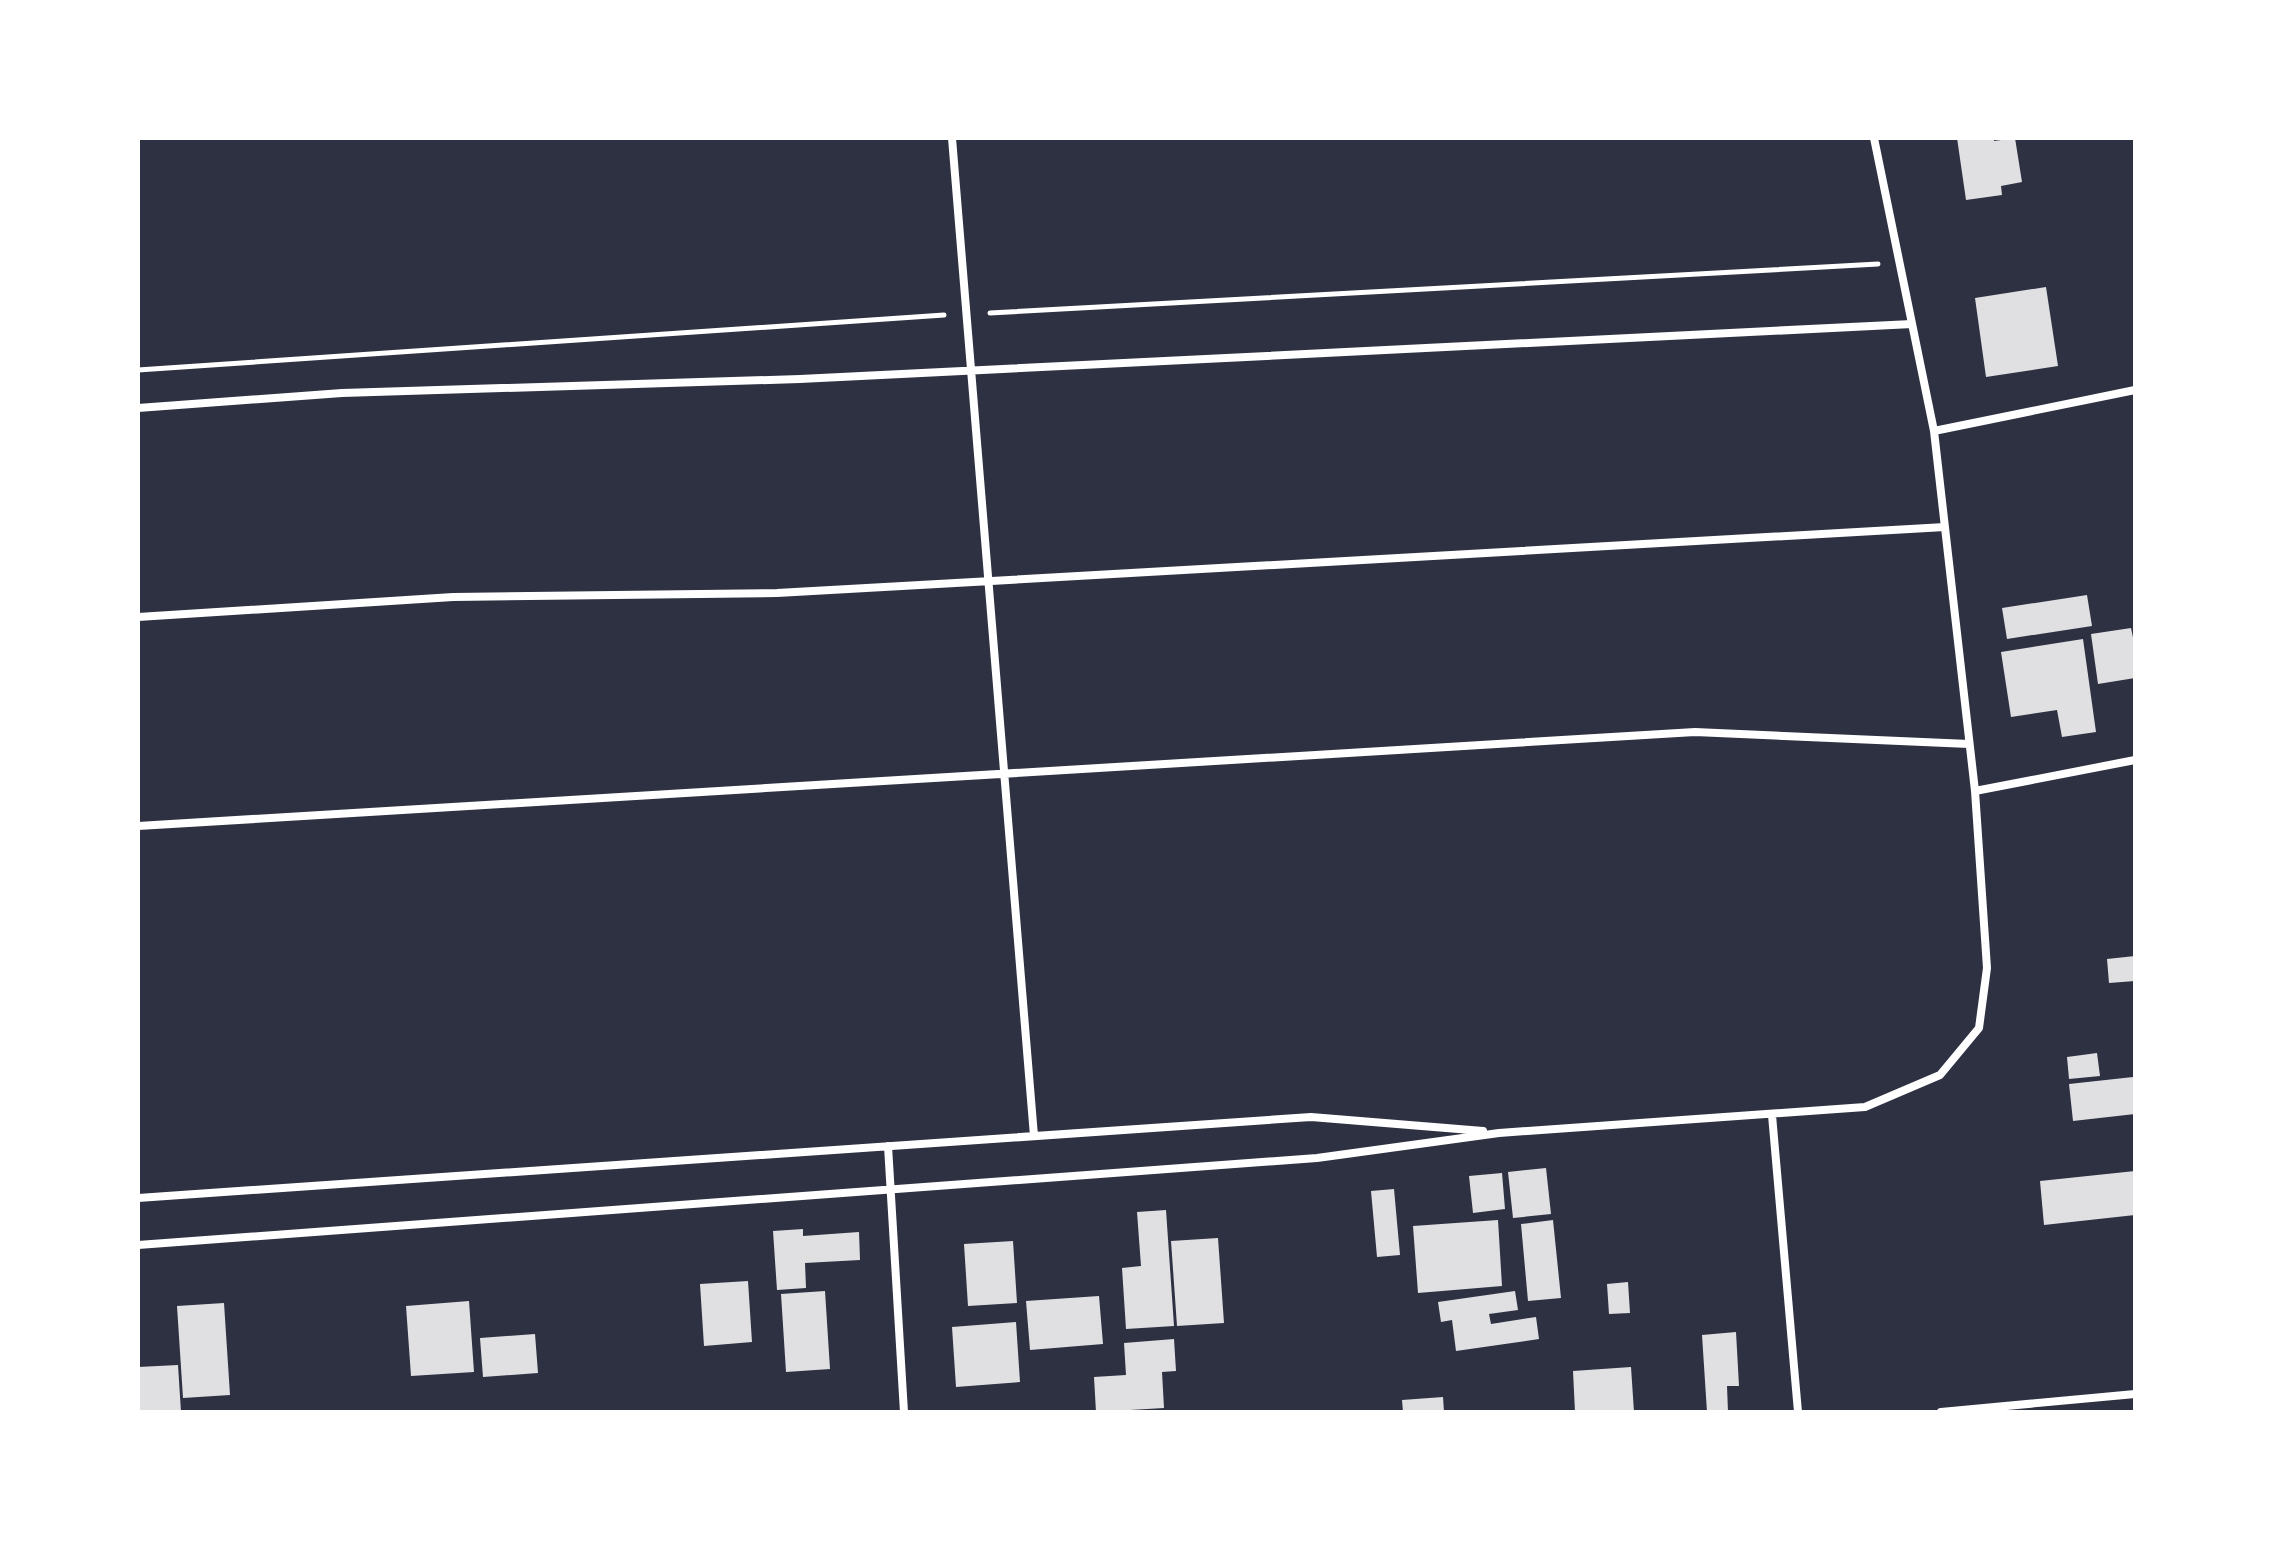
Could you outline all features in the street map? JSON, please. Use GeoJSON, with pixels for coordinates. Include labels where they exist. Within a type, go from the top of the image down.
{"type":"FeatureCollection","features":[{"type":"Feature","properties":{"kind":"street"},"geometry":{"type":"LineString","coordinates":[[952,138],[1034,1136]]}},
{"type":"Feature","properties":{"kind":"street"},"geometry":{"type":"LineString","coordinates":[[138,1245],[1317,1158],[1499,1133],[1865,1107],[1940,1075],[1979,1028],[1987,968],[1975,791],[1934,431],[1874,138]]}},
{"type":"Feature","properties":{"kind":"street"},"geometry":{"type":"LineString","coordinates":[[138,408],[342,393],[800,379],[1912,324]]}},
{"type":"Feature","properties":{"kind":"street"},"geometry":{"type":"LineString","coordinates":[[1934,431],[2135,390]]}},
{"type":"Feature","properties":{"kind":"street"},"geometry":{"type":"LineString","coordinates":[[138,617],[453,597],[777,593],[1945,527]]}},
{"type":"Feature","properties":{"kind":"street"},"geometry":{"type":"LineString","coordinates":[[138,826],[1695,732],[1969,744]]}},
{"type":"Feature","properties":{"kind":"street"},"geometry":{"type":"LineString","coordinates":[[1975,791],[2135,760]]}},
{"type":"Feature","properties":{"kind":"street"},"geometry":{"type":"LineString","coordinates":[[1772,1115],[1798,1412]]}},
{"type":"Feature","properties":{"kind":"street"},"geometry":{"type":"LineString","coordinates":[[138,1198],[1311,1117],[1499,1133]]}},
{"type":"Feature","properties":{"kind":"street"},"geometry":{"type":"LineString","coordinates":[[888,1146],[904,1412]]}},
{"type":"Feature","properties":{"kind":"street"},"geometry":{"type":"LineString","coordinates":[[1941,1412],[2135,1394]]}},
{"type":"Feature","properties":{"kind":"path"},"geometry":{"type":"LineString","coordinates":[[138,370],[967,314],[1899,262]]}},
{"type":"Feature","properties":{"kind":"building"},"geometry":{"type":"Polygon","coordinates":[[[1957,138],[1994,138],[1994,141],[2015,138],[2022,182],[2001,186],[2002,195],[1966,200],[1957,138]]]}},
{"type":"Feature","properties":{"kind":"building"},"geometry":{"type":"Polygon","coordinates":[[[2046,287],[2058,366],[1986,377],[1975,298],[2046,287]]]}},
{"type":"Feature","properties":{"kind":"building"},"geometry":{"type":"Polygon","coordinates":[[[2087,595],[2092,626],[2007,639],[2002,608],[2087,595]]]}},
{"type":"Feature","properties":{"kind":"building"},"geometry":{"type":"Polygon","coordinates":[[[2131,628],[2135,647],[2135,678],[2098,684],[2091,634],[2131,628]]]}},
{"type":"Feature","properties":{"kind":"building"},"geometry":{"type":"Polygon","coordinates":[[[2083,639],[2096,732],[2062,737],[2057,710],[2011,717],[2001,652],[2083,639]]]}},
{"type":"Feature","properties":{"kind":"building"},"geometry":{"type":"Polygon","coordinates":[[[2135,956],[2135,981],[2109,983],[2107,959],[2135,956]]]}},
{"type":"Feature","properties":{"kind":"building"},"geometry":{"type":"Polygon","coordinates":[[[2097,1053],[2100,1076],[2069,1079],[2067,1057],[2097,1053]]]}},
{"type":"Feature","properties":{"kind":"building"},"geometry":{"type":"Polygon","coordinates":[[[2133,1077],[2135,1114],[2073,1121],[2069,1084],[2133,1077]]]}},
{"type":"Feature","properties":{"kind":"building"},"geometry":{"type":"Polygon","coordinates":[[[1546,1168],[1551,1214],[1513,1218],[1508,1172],[1546,1168]]]}},
{"type":"Feature","properties":{"kind":"building"},"geometry":{"type":"Polygon","coordinates":[[[2135,1171],[2135,1215],[2044,1225],[2040,1181],[2135,1171]]]}},
{"type":"Feature","properties":{"kind":"building"},"geometry":{"type":"Polygon","coordinates":[[[1502,1173],[1505,1209],[1473,1213],[1469,1176],[1502,1173]]]}},
{"type":"Feature","properties":{"kind":"building"},"geometry":{"type":"Polygon","coordinates":[[[1394,1189],[1400,1255],[1377,1257],[1371,1191],[1394,1189]]]}},
{"type":"Feature","properties":{"kind":"building"},"geometry":{"type":"Polygon","coordinates":[[[1166,1210],[1174,1326],[1126,1329],[1122,1268],[1141,1266],[1137,1212],[1166,1210]]]}},
{"type":"Feature","properties":{"kind":"building"},"geometry":{"type":"Polygon","coordinates":[[[1498,1220],[1502,1286],[1418,1293],[1413,1226],[1498,1220]]]}},
{"type":"Feature","properties":{"kind":"building"},"geometry":{"type":"Polygon","coordinates":[[[1553,1220],[1561,1298],[1528,1301],[1521,1224],[1553,1220]]]}},
{"type":"Feature","properties":{"kind":"building"},"geometry":{"type":"Polygon","coordinates":[[[803,1229],[803,1236],[859,1232],[860,1260],[805,1263],[806,1288],[777,1290],[773,1231],[803,1229]]]}},
{"type":"Feature","properties":{"kind":"building"},"geometry":{"type":"Polygon","coordinates":[[[1218,1238],[1224,1323],[1177,1326],[1171,1241],[1218,1238]]]}},
{"type":"Feature","properties":{"kind":"building"},"geometry":{"type":"Polygon","coordinates":[[[1013,1241],[1017,1303],[968,1306],[964,1244],[1013,1241]]]}},
{"type":"Feature","properties":{"kind":"building"},"geometry":{"type":"Polygon","coordinates":[[[748,1281],[752,1342],[704,1346],[700,1284],[748,1281]]]}},
{"type":"Feature","properties":{"kind":"building"},"geometry":{"type":"Polygon","coordinates":[[[1628,1282],[1630,1313],[1609,1314],[1607,1284],[1628,1282]]]}},
{"type":"Feature","properties":{"kind":"building"},"geometry":{"type":"Polygon","coordinates":[[[825,1291],[830,1369],[786,1372],[781,1294],[825,1291]]]}},
{"type":"Feature","properties":{"kind":"building"},"geometry":{"type":"Polygon","coordinates":[[[1515,1291],[1518,1310],[1489,1314],[1491,1324],[1536,1317],[1539,1339],[1456,1351],[1452,1320],[1441,1322],[1438,1302],[1515,1291]]]}},
{"type":"Feature","properties":{"kind":"building"},"geometry":{"type":"Polygon","coordinates":[[[1099,1296],[1103,1344],[1030,1350],[1026,1301],[1099,1296]]]}},
{"type":"Feature","properties":{"kind":"building"},"geometry":{"type":"Polygon","coordinates":[[[469,1301],[474,1372],[411,1376],[406,1306],[469,1301]]]}},
{"type":"Feature","properties":{"kind":"building"},"geometry":{"type":"Polygon","coordinates":[[[224,1303],[230,1395],[183,1398],[177,1306],[224,1303]]]}},
{"type":"Feature","properties":{"kind":"building"},"geometry":{"type":"Polygon","coordinates":[[[1016,1322],[1020,1382],[956,1387],[952,1327],[1016,1322]]]}},
{"type":"Feature","properties":{"kind":"building"},"geometry":{"type":"Polygon","coordinates":[[[1736,1332],[1739,1386],[1727,1386],[1728,1412],[1707,1412],[1702,1335],[1736,1332]]]}},
{"type":"Feature","properties":{"kind":"building"},"geometry":{"type":"Polygon","coordinates":[[[535,1334],[538,1373],[483,1377],[480,1338],[535,1334]]]}},
{"type":"Feature","properties":{"kind":"building"},"geometry":{"type":"Polygon","coordinates":[[[1174,1339],[1176,1371],[1162,1372],[1164,1408],[1096,1412],[1094,1377],[1126,1375],[1124,1343],[1174,1339]]]}},
{"type":"Feature","properties":{"kind":"building"},"geometry":{"type":"Polygon","coordinates":[[[178,1365],[181,1412],[138,1412],[138,1367],[178,1365]]]}},
{"type":"Feature","properties":{"kind":"building"},"geometry":{"type":"Polygon","coordinates":[[[1631,1367],[1634,1412],[1575,1412],[1573,1371],[1631,1367]]]}},
{"type":"Feature","properties":{"kind":"building"},"geometry":{"type":"Polygon","coordinates":[[[1443,1397],[1444,1412],[1403,1412],[1402,1400],[1443,1397]]]}}]}
